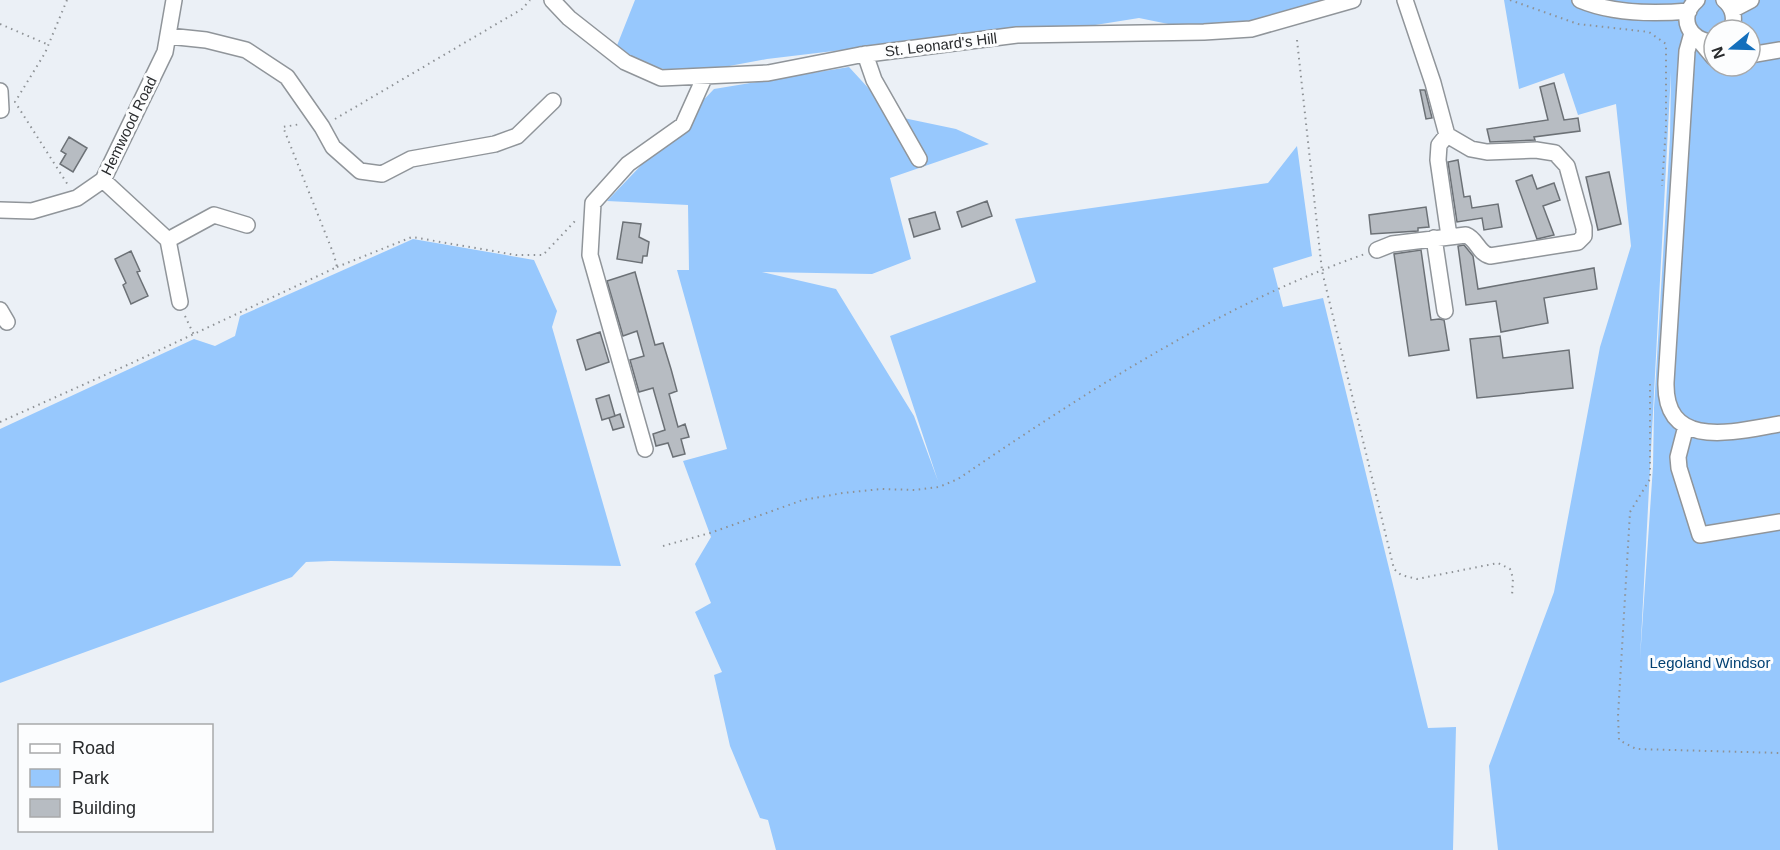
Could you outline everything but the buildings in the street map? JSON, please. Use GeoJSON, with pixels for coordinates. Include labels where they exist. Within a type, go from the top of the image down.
{"type":"FeatureCollection","features":[{"type":"Feature","properties":{"kind":"street","name":"Hemwood Road"},"geometry":{"type":"LineString","coordinates":[[0,210],[32,211],[77,198],[103,180],[165,52],[174,0]]}},
{"type":"Feature","properties":{"kind":"street","name":"St. Leonard's Hill"},"geometry":{"type":"LineString","coordinates":[[552,0],[569,18],[625,62],[661,78],[768,72],[865,54],[1017,35],[1251,29],[1353,0]]}},
{"type":"Feature","properties":{"kind":"street"},"geometry":{"type":"LineString","coordinates":[[1377,250],[1392,244],[1466,235],[1472,237],[1484,255],[1490,256],[1578,242],[1584,236],[1584,228],[1567,166],[1555,153],[1536,150],[1487,152],[1471,148],[1447,135],[1433,83],[1405,0]]}},
{"type":"Feature","properties":{"kind":"street"},"geometry":{"type":"LineString","coordinates":[[1580,0],[1600,6],[1658,13],[1693,5]]}},
{"type":"Feature","properties":{"kind":"street"},"geometry":{"type":"LineString","coordinates":[[1728,5],[1751,0]]}},
{"type":"Feature","properties":{"kind":"street"},"geometry":{"type":"LineString","coordinates":[[1693,5],[1687,18],[1695,36],[1702,44]]}},
{"type":"Feature","properties":{"kind":"street"},"geometry":{"type":"LineString","coordinates":[[168,36],[206,40],[246,50],[287,76],[333,147],[360,171],[382,174],[411,159],[495,144],[517,136],[553,101]]}},
{"type":"Feature","properties":{"kind":"street"},"geometry":{"type":"LineString","coordinates":[[1695,36],[1702,40]]}},
{"type":"Feature","properties":{"kind":"street"},"geometry":{"type":"LineString","coordinates":[[1695,36],[1687,51],[1666,390],[1669,406],[1686,426],[1700,432],[1720,434],[1780,424]]}},
{"type":"Feature","properties":{"kind":"street"},"geometry":{"type":"LineString","coordinates":[[1762,54],[1780,50]]}},
{"type":"Feature","properties":{"kind":"street"},"geometry":{"type":"LineString","coordinates":[[865,54],[874,80],[919,159]]}},
{"type":"Feature","properties":{"kind":"street"},"geometry":{"type":"LineString","coordinates":[[645,449],[590,255],[593,202],[628,164],[682,125],[705,76]]}},
{"type":"Feature","properties":{"kind":"street"},"geometry":{"type":"LineString","coordinates":[[0,92],[1,111]]}},
{"type":"Feature","properties":{"kind":"street"},"geometry":{"type":"LineString","coordinates":[[1445,311],[1438,160],[1439,145],[1447,135]]}},
{"type":"Feature","properties":{"kind":"street"},"geometry":{"type":"LineString","coordinates":[[103,180],[168,240],[180,302]]}},
{"type":"Feature","properties":{"kind":"street"},"geometry":{"type":"LineString","coordinates":[[168,240],[214,215],[247,225]]}},
{"type":"Feature","properties":{"kind":"street"},"geometry":{"type":"LineString","coordinates":[[1686,426],[1678,457],[1679,468],[1700,535],[1780,522]]}},
{"type":"Feature","properties":{"kind":"path"},"geometry":{"type":"LineString","coordinates":[[67,0],[48,45],[15,102],[77,198]]}},
{"type":"Feature","properties":{"kind":"path"},"geometry":{"type":"LineString","coordinates":[[338,267],[283,127],[320,124],[522,9],[530,0]]}},
{"type":"Feature","properties":{"kind":"path"},"geometry":{"type":"LineString","coordinates":[[1510,0],[1578,24],[1649,32],[1666,44],[1666,127],[1662,196]]}},
{"type":"Feature","properties":{"kind":"path"},"geometry":{"type":"LineString","coordinates":[[0,24],[48,45]]}},
{"type":"Feature","properties":{"kind":"path"},"geometry":{"type":"LineString","coordinates":[[1297,40],[1322,271],[1394,568],[1401,575],[1417,579],[1498,563],[1510,569],[1513,578],[1512,596]]}},
{"type":"Feature","properties":{"kind":"path"},"geometry":{"type":"LineString","coordinates":[[0,422],[338,267],[412,237],[516,255],[543,255],[593,202]]}},
{"type":"Feature","properties":{"kind":"path"},"geometry":{"type":"LineString","coordinates":[[663,546],[710,533],[803,500],[862,491],[939,487],[958,479],[1118,375],[1250,303],[1322,271],[1377,250]]}},
{"type":"Feature","properties":{"kind":"path"},"geometry":{"type":"LineString","coordinates":[[180,302],[194,334]]}},
{"type":"Feature","properties":{"kind":"path"},"geometry":{"type":"LineString","coordinates":[[1650,383],[1650,479],[1630,512],[1618,716],[1619,740],[1636,749],[1780,753]]}},
{"type":"Feature","properties":{"kind":"green space"},"geometry":{"type":"Polygon","coordinates":[[[635,0],[1339,0],[1268,19],[1183,27],[1139,18],[1089,26],[959,36],[767,59],[697,72],[673,72],[644,63],[616,48],[635,0]]]}},
{"type":"Feature","properties":{"kind":"green space","name":"Legoland Windsor"},"geometry":{"type":"Polygon","coordinates":[[[1504,0],[1780,0],[1780,850],[1498,850],[1489,766],[1554,592],[1600,347],[1631,246],[1616,104],[1578,115],[1564,73],[1519,89],[1504,0]],[[1671,72],[1640,659],[1653,466],[1654,408],[1670,137],[1671,72]]]}},
{"type":"Feature","properties":{"kind":"green space"},"geometry":{"type":"Polygon","coordinates":[[[849,67],[894,116],[956,129],[989,144],[890,178],[911,259],[872,274],[762,272],[836,289],[914,416],[938,481],[890,336],[1036,282],[1015,219],[1268,183],[1297,146],[1312,256],[1273,268],[1283,307],[1323,298],[1428,728],[1456,727],[1453,850],[776,850],[768,820],[760,818],[730,746],[714,675],[722,672],[695,612],[711,603],[695,564],[711,537],[683,461],[727,449],[677,270],[689,270],[688,205],[607,201],[714,89],[849,67]]]}},
{"type":"Feature","properties":{"kind":"green space"},"geometry":{"type":"Polygon","coordinates":[[[413,239],[534,260],[557,311],[552,327],[621,566],[306,562],[292,577],[0,683],[0,429],[194,339],[215,346],[235,336],[240,316],[413,239]]]}}]}
